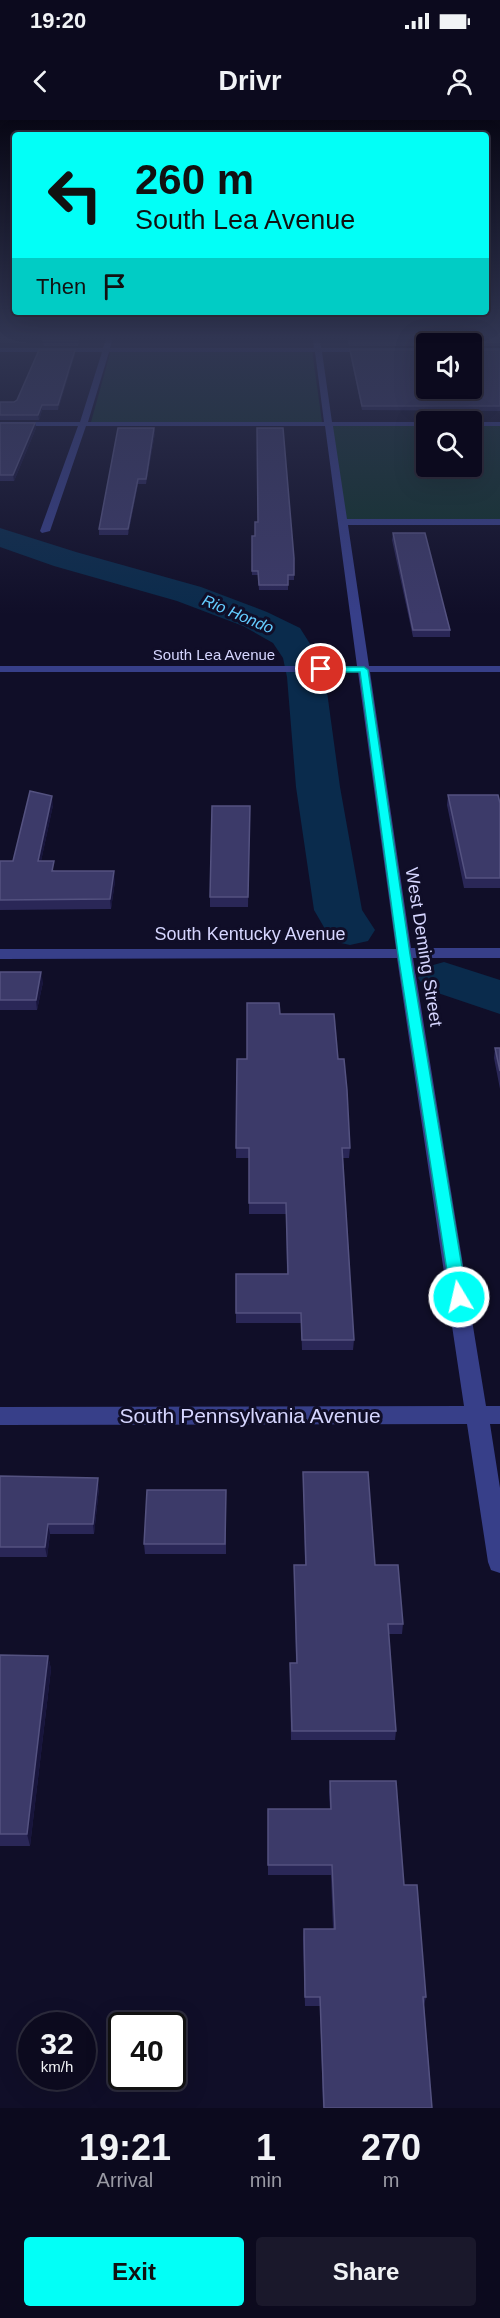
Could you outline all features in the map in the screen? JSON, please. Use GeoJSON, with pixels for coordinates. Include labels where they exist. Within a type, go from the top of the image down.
{"type":"FeatureCollection","features":[{"type":"Feature","properties":{"kind":"street"},"geometry":{"type":"LineString","coordinates":[[45,531],[82,430]]}},
{"type":"Feature","properties":{"kind":"street","name":"West Deming Street"},"geometry":{"type":"LineString","coordinates":[[330,430],[404,954],[489,1415],[500,1562]]}},
{"type":"Feature","properties":{"kind":"street"},"geometry":{"type":"LineString","coordinates":[[343,522],[500,522]]}},
{"type":"Feature","properties":{"kind":"street","name":"South Lea Avenue"},"geometry":{"type":"LineString","coordinates":[[0,669],[500,669]]}},
{"type":"Feature","properties":{"kind":"street","name":"South Kentucky Avenue"},"geometry":{"type":"LineString","coordinates":[[0,954],[500,953]]}},
{"type":"Feature","properties":{"kind":"street","name":"South Pennsylvania Avenue"},"geometry":{"type":"LineString","coordinates":[[0,1416],[489,1415]]}},
{"type":"Feature","properties":{"kind":"green space"},"geometry":{"type":"Polygon","coordinates":[[[330,430],[416,430],[416,477],[482,477],[482,430],[500,430],[500,522],[343,522],[330,430]]]}},
{"type":"Feature","properties":{"kind":"building"},"geometry":{"type":"Polygon","coordinates":[[[0,430],[32,430],[13,475],[0,475],[0,430]]]}},
{"type":"Feature","properties":{"kind":"building"},"geometry":{"type":"Polygon","coordinates":[[[118,430],[154,430],[146,479],[138,479],[128,529],[99,529],[118,430]]]}},
{"type":"Feature","properties":{"kind":"building"},"geometry":{"type":"Polygon","coordinates":[[[257,430],[283,430],[294,558],[294,575],[288,575],[288,585],[259,585],[258,571],[252,571],[252,536],[255,536],[255,522],[258,522],[257,430]]]}},
{"type":"Feature","properties":{"kind":"building"},"geometry":{"type":"Polygon","coordinates":[[[393,533],[425,533],[450,630],[413,630],[393,533]]]}},
{"type":"Feature","properties":{"kind":"building"},"geometry":{"type":"Polygon","coordinates":[[[30,791],[52,796],[38,861],[54,861],[52,871],[114,871],[110,899],[0,900],[0,861],[13,861],[30,791]]]}},
{"type":"Feature","properties":{"kind":"building"},"geometry":{"type":"Polygon","coordinates":[[[448,795],[498,795],[500,803],[500,878],[466,878],[448,795]]]}},
{"type":"Feature","properties":{"kind":"building"},"geometry":{"type":"Polygon","coordinates":[[[212,806],[250,806],[248,897],[210,897],[212,806]]]}},
{"type":"Feature","properties":{"kind":"building"},"geometry":{"type":"Polygon","coordinates":[[[0,972],[41,972],[36,1000],[0,1000],[0,972]]]}},
{"type":"Feature","properties":{"kind":"building"},"geometry":{"type":"Polygon","coordinates":[[[247,1003],[279,1003],[280,1014],[334,1014],[338,1059],[344,1059],[347,1090],[350,1148],[342,1148],[354,1340],[302,1340],[301,1313],[236,1313],[236,1274],[288,1274],[286,1203],[249,1203],[249,1148],[236,1148],[237,1059],[247,1059],[247,1003]]]}},
{"type":"Feature","properties":{"kind":"building"},"geometry":{"type":"Polygon","coordinates":[[[495,1048],[500,1048],[500,1071],[495,1048]]]}},
{"type":"Feature","properties":{"kind":"building"},"geometry":{"type":"Polygon","coordinates":[[[303,1472],[368,1472],[375,1565],[398,1565],[403,1624],[388,1624],[396,1731],[292,1731],[290,1663],[297,1663],[294,1565],[306,1565],[303,1472]]]}},
{"type":"Feature","properties":{"kind":"building"},"geometry":{"type":"Polygon","coordinates":[[[0,1476],[98,1478],[93,1524],[48,1524],[45,1547],[0,1547],[0,1476]]]}},
{"type":"Feature","properties":{"kind":"building"},"geometry":{"type":"Polygon","coordinates":[[[147,1490],[226,1490],[225,1544],[144,1544],[147,1490]]]}},
{"type":"Feature","properties":{"kind":"building"},"geometry":{"type":"Polygon","coordinates":[[[0,1655],[48,1656],[27,1834],[0,1834],[0,1655]]]}},
{"type":"Feature","properties":{"kind":"building"},"geometry":{"type":"Polygon","coordinates":[[[330,1781],[396,1781],[404,1885],[417,1885],[432,2108],[324,2108],[320,1997],[305,1997],[304,1929],[335,1929],[332,1865],[268,1865],[268,1809],[331,1809],[330,1781]]]}},
{"type":"Feature","properties":{"kind":"waterway","name":"Rio Hondo"},"geometry":{"type":"LineString","coordinates":[[0,537],[65,559],[189,594],[255,619],[287,636],[301,658],[306,677],[318,787],[338,910],[350,930]]}},
{"type":"Feature","properties":{"kind":"waterway","name":"Rio Hondo"},"geometry":{"type":"LineString","coordinates":[[444,978],[500,998]]}},
{"type":"Feature","properties":{"kind":"route"},"geometry":{"type":"LineString","coordinates":[[321,669],[364,670],[404,954],[459,1297]]}}]}
